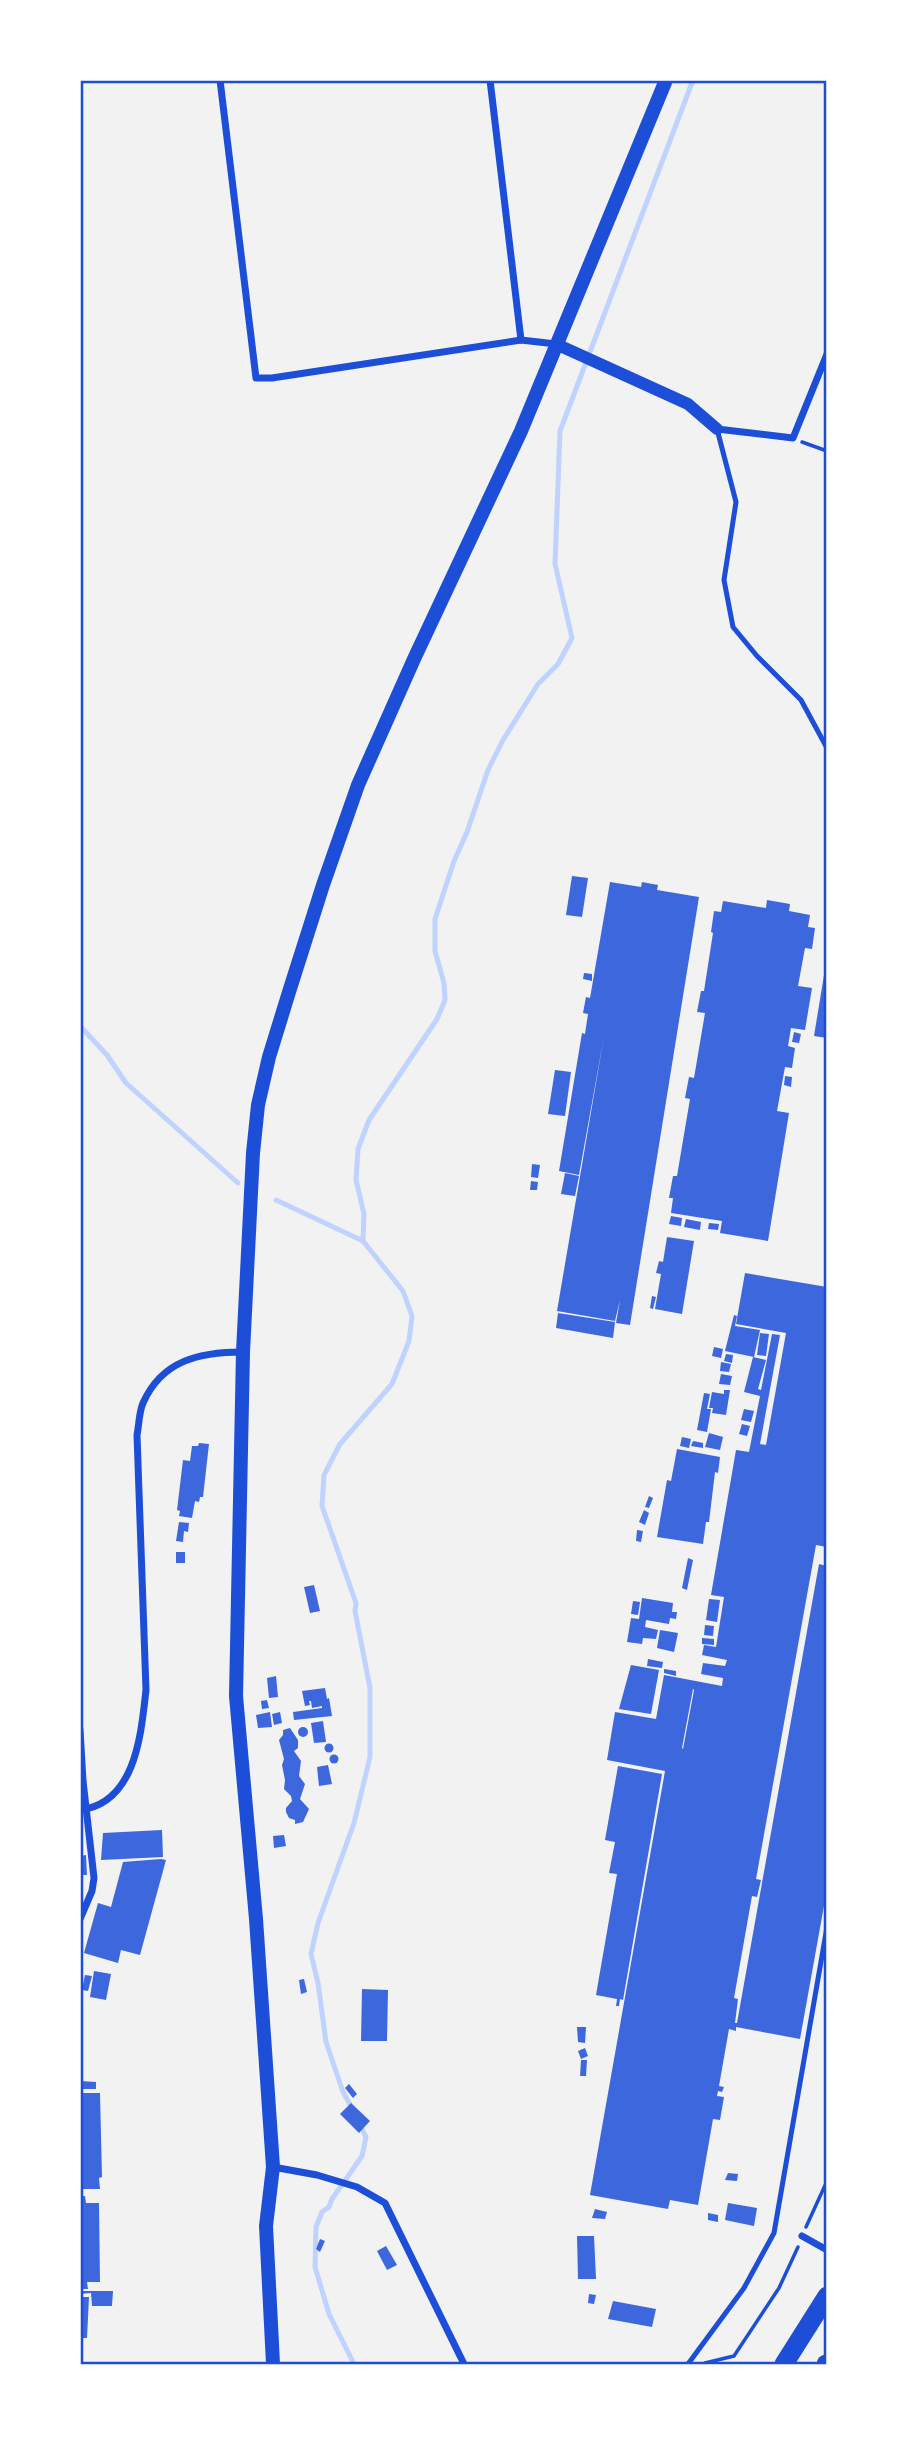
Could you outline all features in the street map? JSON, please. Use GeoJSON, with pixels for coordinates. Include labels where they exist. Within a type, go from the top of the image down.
{"type":"FeatureCollection","features":[{"type":"Feature","properties":{"kind":"highway"},"geometry":{"type":"LineString","coordinates":[[784,2364],[827,2296]]}},
{"type":"Feature","properties":{"kind":"main road"},"geometry":{"type":"LineString","coordinates":[[273,2364],[265,2226],[272,2167],[257,1933],[236,1696],[243,1352],[258,1105],[289,992],[358,785],[414,659],[522,432],[666,80]]}},
{"type":"Feature","properties":{"kind":"street"},"geometry":{"type":"LineString","coordinates":[[219,80],[256,378],[272,378],[521,340],[556,344],[688,404],[717,429],[793,438],[827,354]]}},
{"type":"Feature","properties":{"kind":"street"},"geometry":{"type":"LineString","coordinates":[[491,80],[521,340]]}},
{"type":"Feature","properties":{"kind":"street"},"geometry":{"type":"LineString","coordinates":[[84,1809],[105,1801],[119,1787],[130,1771],[142,1731],[146,1690],[138,1435],[142,1405],[156,1381],[176,1363],[198,1355],[243,1352]]}},
{"type":"Feature","properties":{"kind":"street"},"geometry":{"type":"LineString","coordinates":[[80,1730],[84,1809],[94,1878],[92,1891],[80,1919]]}},
{"type":"Feature","properties":{"kind":"street"},"geometry":{"type":"LineString","coordinates":[[272,2167],[332,2179],[357,2187],[385,2203],[464,2364]]}},
{"type":"Feature","properties":{"kind":"street"},"geometry":{"type":"LineString","coordinates":[[802,2236],[827,2250]]}},
{"type":"Feature","properties":{"kind":"lane"},"geometry":{"type":"LineString","coordinates":[[717,429],[736,502],[724,580],[733,627],[800,700],[827,748]]}},
{"type":"Feature","properties":{"kind":"lane"},"geometry":{"type":"LineString","coordinates":[[688,2364],[744,2288],[774,2233],[827,1927]]}},
{"type":"Feature","properties":{"kind":"path"},"geometry":{"type":"LineString","coordinates":[[793,438],[827,452]]}},
{"type":"Feature","properties":{"kind":"path"},"geometry":{"type":"LineString","coordinates":[[697,2364],[734,2356],[779,2288],[827,2181]]}},
{"type":"Feature","properties":{"kind":"building"},"geometry":{"type":"Polygon","coordinates":[[[572,876],[588,878],[582,917],[566,915],[572,876]]]}},
{"type":"Feature","properties":{"kind":"building"},"geometry":{"type":"Polygon","coordinates":[[[610,882],[641,887],[642,882],[658,885],[657,890],[699,897],[630,1325],[616,1323],[620,1300],[615,1321],[557,1311],[604,1036],[579,1175],[559,1171],[582,1033],[585,1034],[588,1014],[583,1013],[586,997],[590,998],[610,882]]]}},
{"type":"Feature","properties":{"kind":"building"},"geometry":{"type":"Polygon","coordinates":[[[767,900],[790,904],[789,911],[810,915],[808,927],[815,928],[812,949],[805,948],[798,986],[812,988],[805,1030],[791,1028],[788,1046],[795,1048],[792,1068],[785,1067],[777,1111],[789,1113],[768,1241],[720,1233],[722,1221],[671,1213],[673,1198],[669,1198],[673,1176],[677,1176],[690,1099],[685,1098],[689,1077],[694,1078],[705,1013],[697,1012],[701,991],[704,991],[714,911],[721,912],[723,901],[766,908],[767,900]]]}},
{"type":"Feature","properties":{"kind":"building"},"geometry":{"type":"Polygon","coordinates":[[[827,969],[827,1038],[814,1036],[827,969]]]}},
{"type":"Feature","properties":{"kind":"building"},"geometry":{"type":"Polygon","coordinates":[[[584,973],[592,974],[592,981],[583,979],[584,973]]]}},
{"type":"Feature","properties":{"kind":"building"},"geometry":{"type":"Polygon","coordinates":[[[794,1032],[801,1034],[799,1043],[792,1042],[794,1032]]]}},
{"type":"Feature","properties":{"kind":"building"},"geometry":{"type":"Polygon","coordinates":[[[555,1070],[571,1072],[565,1116],[548,1114],[555,1070]]]}},
{"type":"Feature","properties":{"kind":"building"},"geometry":{"type":"Polygon","coordinates":[[[785,1076],[792,1077],[791,1087],[784,1085],[785,1076]]]}},
{"type":"Feature","properties":{"kind":"building"},"geometry":{"type":"Polygon","coordinates":[[[532,1164],[540,1165],[538,1178],[531,1177],[532,1164]]]}},
{"type":"Feature","properties":{"kind":"building"},"geometry":{"type":"Polygon","coordinates":[[[565,1173],[579,1176],[575,1196],[561,1194],[565,1173]]]}},
{"type":"Feature","properties":{"kind":"building"},"geometry":{"type":"Polygon","coordinates":[[[531,1181],[538,1182],[537,1190],[530,1190],[531,1181]]]}},
{"type":"Feature","properties":{"kind":"building"},"geometry":{"type":"Polygon","coordinates":[[[671,1216],[682,1218],[681,1226],[669,1224],[671,1216]]]}},
{"type":"Feature","properties":{"kind":"building"},"geometry":{"type":"Polygon","coordinates":[[[686,1219],[701,1222],[700,1230],[684,1227],[686,1219]]]}},
{"type":"Feature","properties":{"kind":"building"},"geometry":{"type":"Polygon","coordinates":[[[709,1223],[719,1224],[718,1230],[708,1229],[709,1223]]]}},
{"type":"Feature","properties":{"kind":"building"},"geometry":{"type":"Polygon","coordinates":[[[667,1237],[694,1241],[682,1314],[655,1309],[661,1274],[656,1273],[659,1261],[663,1262],[667,1237]]]}},
{"type":"Feature","properties":{"kind":"building"},"geometry":{"type":"Polygon","coordinates":[[[745,1273],[827,1287],[827,1547],[816,1545],[756,1879],[761,1880],[757,1897],[752,1896],[734,1998],[738,1999],[735,2023],[819,1564],[827,1566],[827,1889],[800,2039],[736,2027],[736,2031],[729,2029],[719,2086],[724,2087],[722,2092],[718,2091],[717,2096],[724,2097],[720,2120],[713,2119],[698,2205],[670,2200],[668,2209],[590,2195],[665,1771],[607,1760],[615,1712],[656,1719],[664,1675],[722,1686],[723,1678],[701,1674],[703,1663],[725,1666],[727,1660],[702,1655],[704,1645],[716,1647],[724,1597],[711,1595],[736,1450],[749,1452],[760,1396],[744,1392],[753,1357],[766,1360],[758,1389],[761,1390],[772,1334],[780,1335],[760,1444],[766,1445],[786,1333],[736,1324],[745,1273]],[[693,1689],[683,1749],[694,1690],[693,1689]]]}},
{"type":"Feature","properties":{"kind":"building"},"geometry":{"type":"Polygon","coordinates":[[[652,1296],[656,1297],[653,1309],[650,1308],[652,1296]]]}},
{"type":"Feature","properties":{"kind":"building"},"geometry":{"type":"Polygon","coordinates":[[[558,1313],[615,1322],[613,1338],[556,1328],[558,1313]]]}},
{"type":"Feature","properties":{"kind":"building"},"geometry":{"type":"Polygon","coordinates":[[[734,1315],[737,1316],[735,1326],[760,1330],[754,1357],[725,1351],[734,1315]]]}},
{"type":"Feature","properties":{"kind":"building"},"geometry":{"type":"Polygon","coordinates":[[[760,1333],[769,1334],[766,1356],[757,1355],[760,1333]]]}},
{"type":"Feature","properties":{"kind":"building"},"geometry":{"type":"Polygon","coordinates":[[[714,1347],[723,1349],[721,1358],[712,1356],[714,1347]]]}},
{"type":"Feature","properties":{"kind":"building"},"geometry":{"type":"Polygon","coordinates":[[[726,1354],[733,1355],[732,1363],[724,1361],[726,1354]]]}},
{"type":"Feature","properties":{"kind":"building"},"geometry":{"type":"Polygon","coordinates":[[[721,1362],[731,1364],[729,1372],[720,1371],[721,1362]]]}},
{"type":"Feature","properties":{"kind":"building"},"geometry":{"type":"Polygon","coordinates":[[[721,1374],[732,1376],[730,1385],[719,1384],[721,1374]]]}},
{"type":"Feature","properties":{"kind":"building"},"geometry":{"type":"Polygon","coordinates":[[[724,1390],[730,1390],[726,1415],[712,1413],[713,1408],[709,1408],[712,1392],[724,1394],[724,1390]]]}},
{"type":"Feature","properties":{"kind":"building"},"geometry":{"type":"Polygon","coordinates":[[[704,1393],[710,1394],[707,1409],[711,1409],[707,1432],[697,1430],[704,1393]]]}},
{"type":"Feature","properties":{"kind":"building"},"geometry":{"type":"Polygon","coordinates":[[[744,1409],[754,1411],[751,1422],[741,1420],[744,1409]]]}},
{"type":"Feature","properties":{"kind":"building"},"geometry":{"type":"Polygon","coordinates":[[[742,1424],[750,1426],[747,1436],[739,1434],[742,1424]]]}},
{"type":"Feature","properties":{"kind":"building"},"geometry":{"type":"Polygon","coordinates":[[[709,1433],[723,1437],[720,1450],[705,1447],[709,1433]]]}},
{"type":"Feature","properties":{"kind":"building"},"geometry":{"type":"Polygon","coordinates":[[[682,1437],[691,1439],[689,1448],[680,1446],[682,1437]]]}},
{"type":"Feature","properties":{"kind":"building"},"geometry":{"type":"Polygon","coordinates":[[[693,1441],[703,1443],[703,1448],[691,1446],[693,1441]]]}},
{"type":"Feature","properties":{"kind":"building"},"geometry":{"type":"Polygon","coordinates":[[[199,1443],[209,1444],[203,1497],[200,1497],[199,1502],[195,1501],[192,1518],[179,1516],[180,1511],[177,1510],[183,1460],[190,1461],[192,1446],[198,1446],[199,1443]]]}},
{"type":"Feature","properties":{"kind":"building"},"geometry":{"type":"Polygon","coordinates":[[[677,1449],[720,1457],[703,1544],[657,1537],[667,1480],[671,1481],[677,1449]]]}},
{"type":"Feature","properties":{"kind":"building"},"geometry":{"type":"Polygon","coordinates":[[[649,1496],[653,1498],[649,1508],[645,1507],[649,1496]]]}},
{"type":"Feature","properties":{"kind":"building"},"geometry":{"type":"Polygon","coordinates":[[[644,1510],[649,1513],[645,1525],[639,1522],[644,1510]]]}},
{"type":"Feature","properties":{"kind":"building"},"geometry":{"type":"Polygon","coordinates":[[[179,1522],[189,1523],[188,1532],[184,1531],[183,1542],[176,1541],[179,1522]]]}},
{"type":"Feature","properties":{"kind":"building"},"geometry":{"type":"Polygon","coordinates":[[[637,1530],[643,1531],[641,1542],[636,1541],[637,1530]]]}},
{"type":"Feature","properties":{"kind":"building"},"geometry":{"type":"Polygon","coordinates":[[[176,1552],[185,1552],[185,1563],[176,1563],[176,1552]]]}},
{"type":"Feature","properties":{"kind":"building"},"geometry":{"type":"Polygon","coordinates":[[[688,1558],[693,1560],[687,1590],[682,1588],[688,1558]]]}},
{"type":"Feature","properties":{"kind":"building"},"geometry":{"type":"Polygon","coordinates":[[[314,1585],[320,1611],[310,1613],[304,1587],[314,1585]]]}},
{"type":"Feature","properties":{"kind":"building"},"geometry":{"type":"Polygon","coordinates":[[[642,1598],[673,1603],[672,1612],[677,1612],[676,1619],[670,1618],[669,1624],[646,1620],[645,1627],[658,1630],[656,1639],[643,1638],[642,1644],[627,1642],[631,1618],[639,1619],[642,1598]]]}},
{"type":"Feature","properties":{"kind":"building"},"geometry":{"type":"Polygon","coordinates":[[[709,1599],[720,1600],[717,1622],[706,1620],[709,1599]]]}},
{"type":"Feature","properties":{"kind":"building"},"geometry":{"type":"Polygon","coordinates":[[[633,1601],[640,1602],[638,1615],[631,1614],[633,1601]]]}},
{"type":"Feature","properties":{"kind":"building"},"geometry":{"type":"Polygon","coordinates":[[[705,1625],[714,1626],[713,1636],[704,1635],[705,1625]]]}},
{"type":"Feature","properties":{"kind":"building"},"geometry":{"type":"Polygon","coordinates":[[[660,1630],[678,1633],[674,1652],[657,1648],[660,1630]]]}},
{"type":"Feature","properties":{"kind":"building"},"geometry":{"type":"Polygon","coordinates":[[[702,1638],[714,1639],[714,1645],[702,1644],[702,1638]]]}},
{"type":"Feature","properties":{"kind":"building"},"geometry":{"type":"Polygon","coordinates":[[[648,1659],[663,1662],[662,1668],[647,1666],[648,1659]]]}},
{"type":"Feature","properties":{"kind":"building"},"geometry":{"type":"Polygon","coordinates":[[[631,1665],[659,1670],[651,1714],[619,1709],[631,1665]]]}},
{"type":"Feature","properties":{"kind":"building"},"geometry":{"type":"Polygon","coordinates":[[[664,1669],[676,1671],[676,1676],[664,1673],[664,1669]]]}},
{"type":"Feature","properties":{"kind":"building"},"geometry":{"type":"Polygon","coordinates":[[[276,1676],[278,1697],[269,1698],[267,1678],[276,1676]]]}},
{"type":"Feature","properties":{"kind":"building"},"geometry":{"type":"Polygon","coordinates":[[[325,1688],[332,1716],[294,1720],[293,1712],[322,1708],[312,1708],[311,1701],[310,1705],[305,1706],[302,1691],[325,1688]]]}},
{"type":"Feature","properties":{"kind":"building"},"geometry":{"type":"Polygon","coordinates":[[[267,1700],[269,1708],[262,1709],[261,1701],[267,1700]]]}},
{"type":"Feature","properties":{"kind":"building"},"geometry":{"type":"Polygon","coordinates":[[[270,1712],[272,1727],[258,1728],[256,1715],[270,1712]]]}},
{"type":"Feature","properties":{"kind":"building"},"geometry":{"type":"Polygon","coordinates":[[[280,1712],[282,1723],[274,1725],[272,1714],[280,1712]]]}},
{"type":"Feature","properties":{"kind":"building"},"geometry":{"type":"Polygon","coordinates":[[[323,1721],[326,1742],[314,1743],[311,1723],[323,1721]]]}},
{"type":"Feature","properties":{"kind":"building"},"geometry":{"type":"Polygon","coordinates":[[[303,1727],[308,1732],[303,1737],[298,1732],[303,1727]]]}},
{"type":"Feature","properties":{"kind":"building"},"geometry":{"type":"Polygon","coordinates":[[[290,1728],[298,1740],[298,1748],[294,1751],[301,1761],[299,1776],[305,1784],[300,1799],[309,1809],[303,1822],[295,1824],[295,1820],[289,1818],[286,1812],[292,1801],[284,1789],[284,1759],[279,1740],[283,1730],[290,1728]]]}},
{"type":"Feature","properties":{"kind":"building"},"geometry":{"type":"Polygon","coordinates":[[[329,1744],[333,1748],[329,1752],[325,1748],[329,1744]]]}},
{"type":"Feature","properties":{"kind":"building"},"geometry":{"type":"Polygon","coordinates":[[[334,1755],[338,1759],[334,1763],[330,1759],[334,1755]]]}},
{"type":"Feature","properties":{"kind":"building"},"geometry":{"type":"Polygon","coordinates":[[[328,1765],[332,1784],[319,1786],[317,1767],[328,1765]]]}},
{"type":"Feature","properties":{"kind":"building"},"geometry":{"type":"Polygon","coordinates":[[[618,1766],[662,1774],[623,2000],[620,1999],[619,2006],[616,2006],[617,1999],[596,1995],[617,1874],[609,1873],[615,1842],[605,1840],[618,1766]]]}},
{"type":"Feature","properties":{"kind":"building"},"geometry":{"type":"Polygon","coordinates":[[[162,1830],[163,1857],[101,1860],[103,1833],[162,1830]]]}},
{"type":"Feature","properties":{"kind":"building"},"geometry":{"type":"Polygon","coordinates":[[[284,1835],[286,1846],[274,1848],[273,1836],[284,1835]]]}},
{"type":"Feature","properties":{"kind":"building"},"geometry":{"type":"Polygon","coordinates":[[[86,1855],[87,1875],[80,1875],[80,1856],[86,1855]]]}},
{"type":"Feature","properties":{"kind":"building"},"geometry":{"type":"Polygon","coordinates":[[[166,1860],[140,1955],[121,1950],[118,1963],[84,1953],[98,1903],[111,1907],[123,1862],[166,1860]]]}},
{"type":"Feature","properties":{"kind":"building"},"geometry":{"type":"Polygon","coordinates":[[[94,1971],[111,1974],[106,2000],[90,1997],[94,1971]]]}},
{"type":"Feature","properties":{"kind":"building"},"geometry":{"type":"Polygon","coordinates":[[[85,1975],[92,1976],[88,1991],[82,1990],[85,1975]]]}},
{"type":"Feature","properties":{"kind":"building"},"geometry":{"type":"Polygon","coordinates":[[[304,1979],[307,1992],[301,1994],[299,1980],[304,1979]]]}},
{"type":"Feature","properties":{"kind":"building"},"geometry":{"type":"Polygon","coordinates":[[[362,1989],[388,1990],[387,2041],[361,2041],[362,1989]]]}},
{"type":"Feature","properties":{"kind":"building"},"geometry":{"type":"Polygon","coordinates":[[[577,2027],[586,2027],[585,2043],[578,2042],[577,2027]]]}},
{"type":"Feature","properties":{"kind":"building"},"geometry":{"type":"Polygon","coordinates":[[[585,2048],[588,2056],[581,2059],[578,2051],[585,2048]]]}},
{"type":"Feature","properties":{"kind":"building"},"geometry":{"type":"Polygon","coordinates":[[[581,2060],[587,2060],[586,2076],[580,2076],[581,2060]]]}},
{"type":"Feature","properties":{"kind":"building"},"geometry":{"type":"Polygon","coordinates":[[[80,2081],[96,2082],[96,2089],[80,2089],[80,2081]]]}},
{"type":"Feature","properties":{"kind":"building"},"geometry":{"type":"Polygon","coordinates":[[[349,2084],[357,2094],[353,2098],[345,2088],[349,2084]]]}},
{"type":"Feature","properties":{"kind":"building"},"geometry":{"type":"Polygon","coordinates":[[[80,2093],[100,2093],[100,2189],[80,2189],[80,2093]]]}},
{"type":"Feature","properties":{"kind":"building"},"geometry":{"type":"Polygon","coordinates":[[[351,2103],[370,2121],[359,2133],[340,2114],[351,2103]]]}},
{"type":"Feature","properties":{"kind":"building"},"geometry":{"type":"Polygon","coordinates":[[[728,2173],[738,2174],[737,2181],[725,2180],[728,2173]]]}},
{"type":"Feature","properties":{"kind":"building"},"geometry":{"type":"Polygon","coordinates":[[[80,2196],[85,2196],[86,2203],[99,2203],[100,2282],[87,2282],[88,2289],[80,2289],[80,2196]]]}},
{"type":"Feature","properties":{"kind":"building"},"geometry":{"type":"Polygon","coordinates":[[[728,2203],[757,2208],[754,2226],[725,2220],[728,2203]]]}},
{"type":"Feature","properties":{"kind":"building"},"geometry":{"type":"Polygon","coordinates":[[[595,2209],[607,2212],[605,2219],[592,2218],[595,2209]]]}},
{"type":"Feature","properties":{"kind":"building"},"geometry":{"type":"Polygon","coordinates":[[[708,2213],[718,2215],[718,2222],[708,2220],[708,2213]]]}},
{"type":"Feature","properties":{"kind":"building"},"geometry":{"type":"Polygon","coordinates":[[[577,2236],[594,2236],[596,2279],[578,2279],[577,2236]]]}},
{"type":"Feature","properties":{"kind":"building"},"geometry":{"type":"Polygon","coordinates":[[[320,2239],[325,2241],[320,2252],[316,2249],[320,2239]]]}},
{"type":"Feature","properties":{"kind":"building"},"geometry":{"type":"Polygon","coordinates":[[[386,2246],[397,2265],[387,2270],[377,2251],[386,2246]]]}},
{"type":"Feature","properties":{"kind":"building"},"geometry":{"type":"Polygon","coordinates":[[[80,2291],[113,2291],[112,2306],[92,2306],[91,2293],[80,2294],[80,2291]]]}},
{"type":"Feature","properties":{"kind":"building"},"geometry":{"type":"Polygon","coordinates":[[[589,2294],[596,2295],[594,2304],[588,2303],[589,2294]]]}},
{"type":"Feature","properties":{"kind":"building"},"geometry":{"type":"Polygon","coordinates":[[[80,2297],[89,2297],[87,2338],[80,2338],[80,2297]]]}},
{"type":"Feature","properties":{"kind":"building"},"geometry":{"type":"Polygon","coordinates":[[[613,2301],[656,2309],[652,2327],[608,2319],[613,2301]]]}},
{"type":"Feature","properties":{"kind":"waterway"},"geometry":{"type":"LineString","coordinates":[[352,2108],[343,2092],[326,2042],[311,1954],[318,1923],[354,1823],[370,1757],[370,1688],[355,1611],[356,1603],[322,1506],[324,1475],[340,1444],[392,1384],[409,1341],[412,1316],[403,1291],[363,1241],[364,1214],[356,1180],[358,1149],[369,1120],[437,1019],[445,1000],[444,983],[435,951],[435,919],[488,770],[503,740],[538,684],[558,664],[572,638],[555,564],[560,431],[693,80]]}},
{"type":"Feature","properties":{"kind":"waterway"},"geometry":{"type":"LineString","coordinates":[[80,1026],[107,1055],[126,1083],[238,1183]]}},
{"type":"Feature","properties":{"kind":"waterway"},"geometry":{"type":"LineString","coordinates":[[276,1200],[363,1241]]}},
{"type":"Feature","properties":{"kind":"waterway"},"geometry":{"type":"LineString","coordinates":[[354,2364],[329,2314],[315,2267],[316,2227],[322,2212],[329,2207],[362,2156],[366,2137],[359,2123]]}}]}
